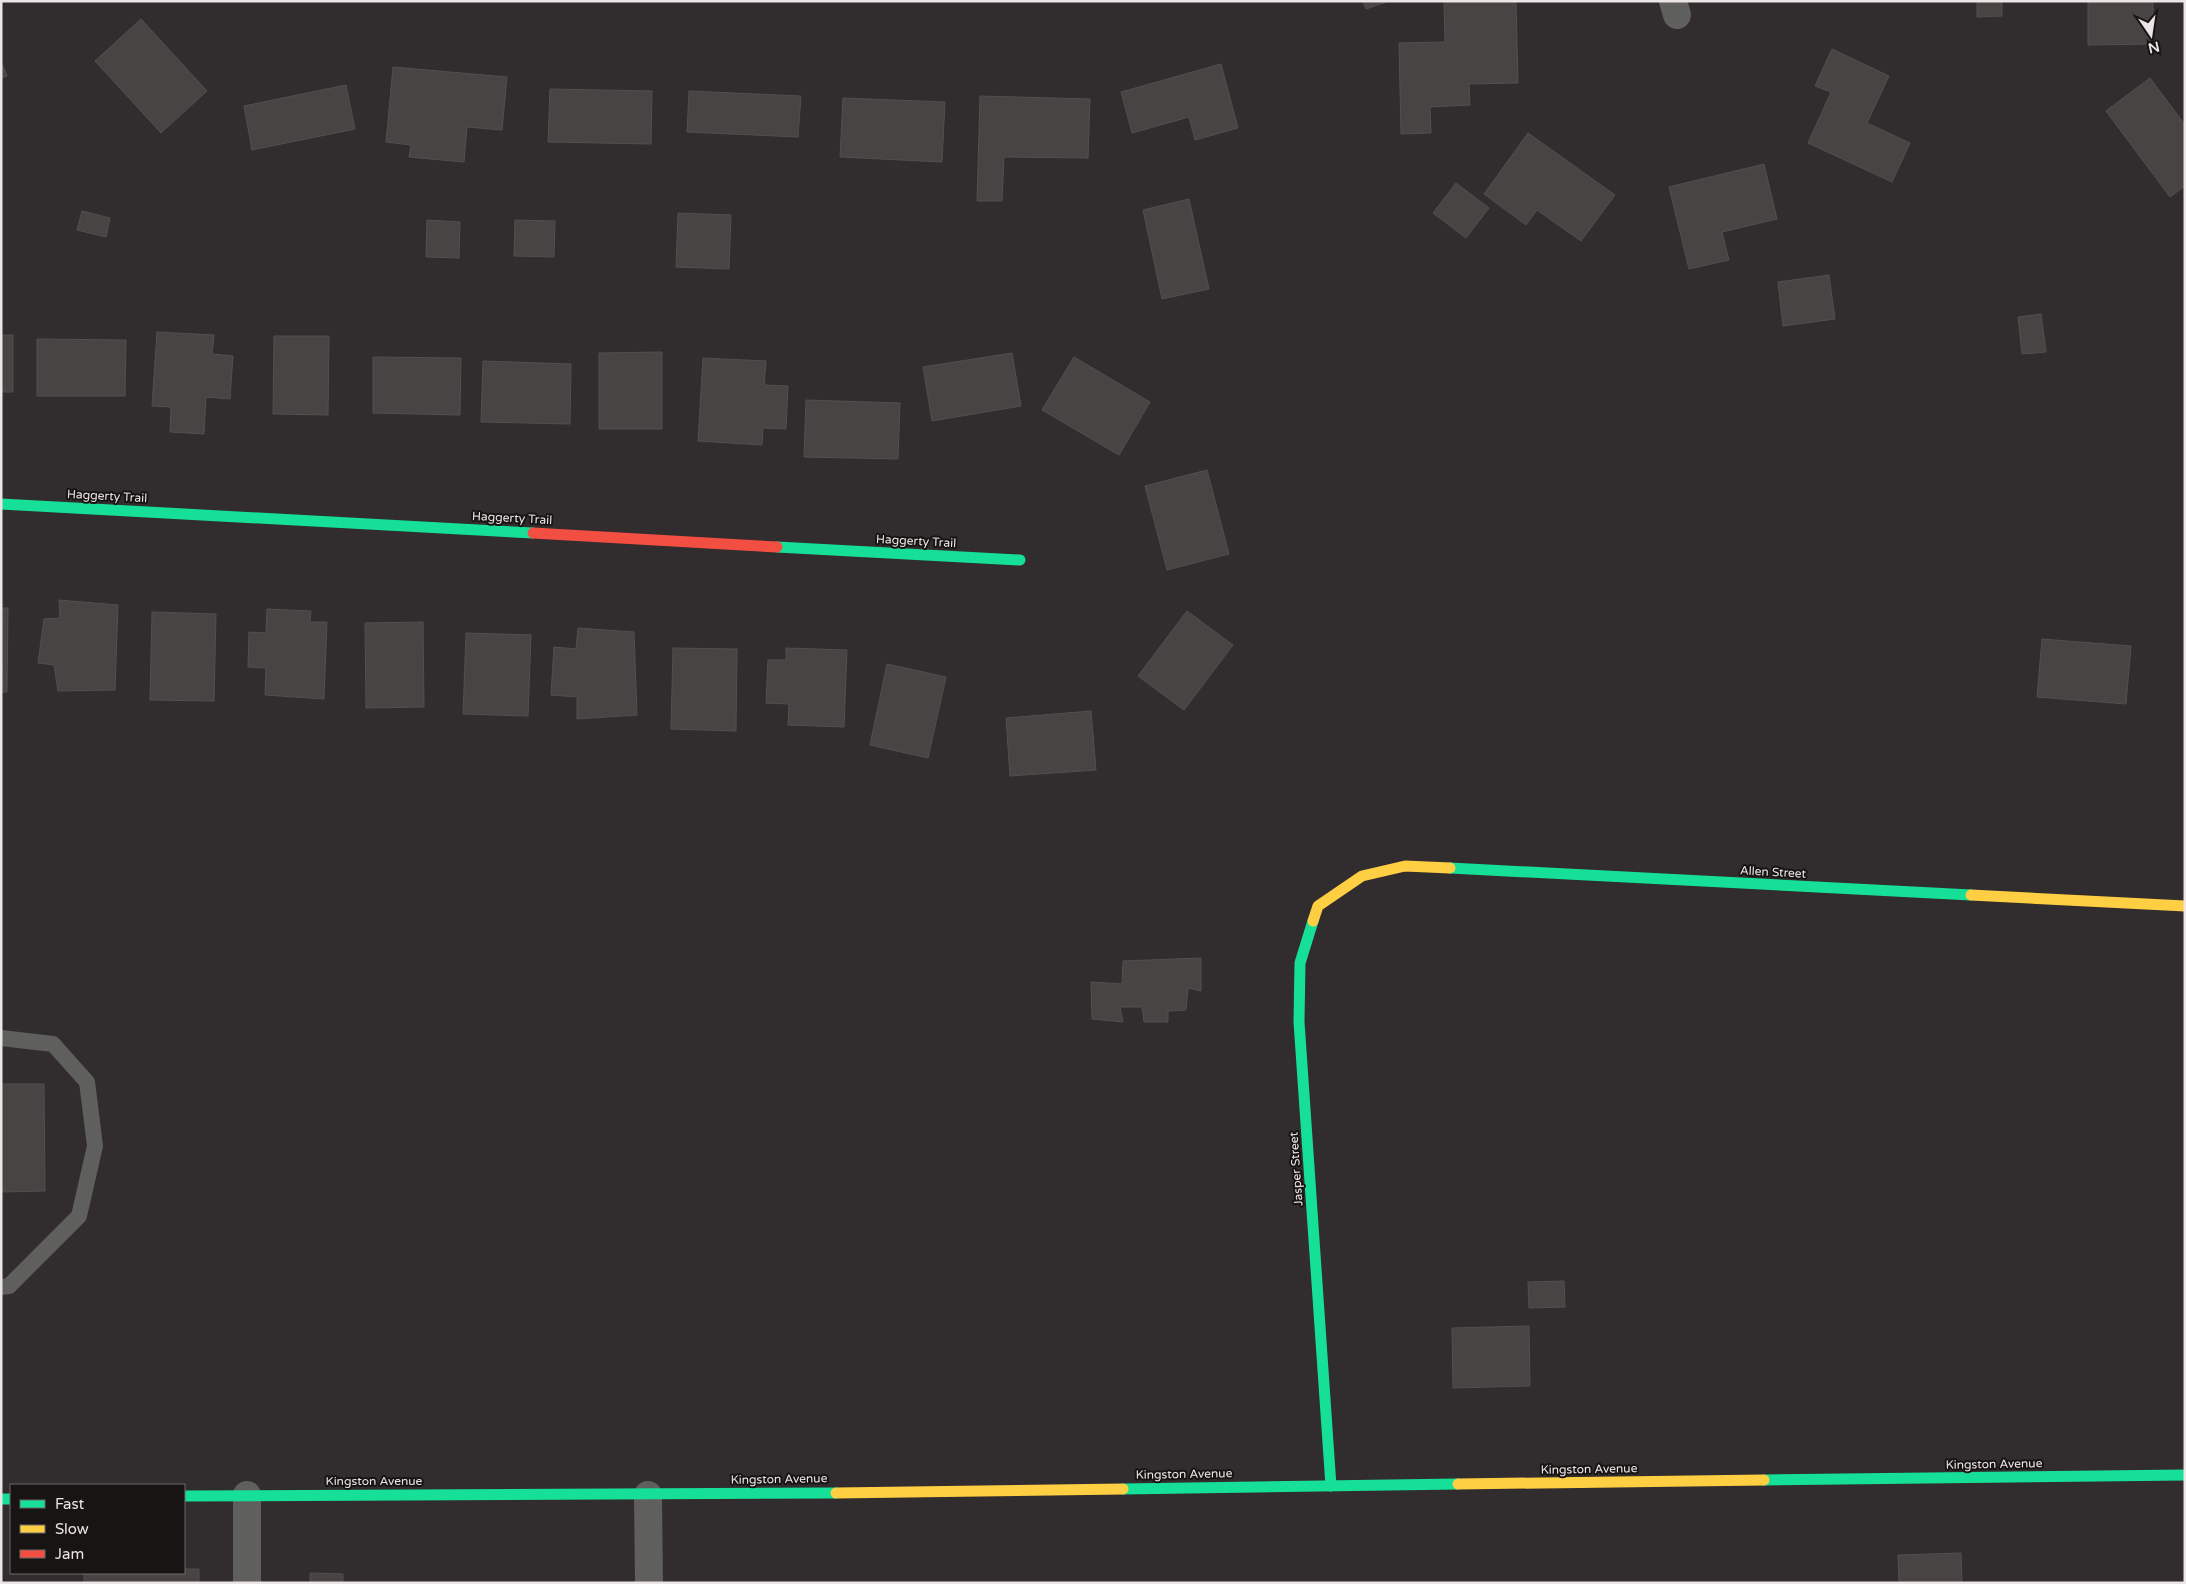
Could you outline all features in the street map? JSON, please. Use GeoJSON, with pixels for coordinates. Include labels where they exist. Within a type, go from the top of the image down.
{"type":"FeatureCollection","features":[{"type":"Feature","properties":{"kind":"street","name":"Haggerty Trail"},"geometry":{"type":"LineString","coordinates":[[1,504],[1020,560]]}},
{"type":"Feature","properties":{"kind":"street","name":"Allen Street"},"geometry":{"type":"LineString","coordinates":[[1362,876],[1405,866],[2185,906]]}},
{"type":"Feature","properties":{"kind":"street","name":"Jasper Street"},"geometry":{"type":"LineString","coordinates":[[1330,1486],[1299,1022],[1300,963],[1318,906],[1362,876]]}},
{"type":"Feature","properties":{"kind":"street","name":"Kingston Avenue"},"geometry":{"type":"LineString","coordinates":[[185,1496],[648,1495],[2185,1475]]}},
{"type":"Feature","properties":{"kind":"street"},"geometry":{"type":"LineString","coordinates":[[246,1495],[247,1583]]}},
{"type":"Feature","properties":{"kind":"street"},"geometry":{"type":"LineString","coordinates":[[648,1495],[649,1583]]}},
{"type":"Feature","properties":{"kind":"lane"},"geometry":{"type":"LineString","coordinates":[[1,1038],[53,1044],[87,1082],[95,1146],[78,1216],[9,1286],[1,1287]]}},
{"type":"Feature","properties":{"kind":"building"},"geometry":{"type":"Polygon","coordinates":[[[1363,1],[1389,1],[1366,9],[1363,1]]]}},
{"type":"Feature","properties":{"kind":"building"},"geometry":{"type":"Polygon","coordinates":[[[1444,1],[1516,1],[1518,83],[1469,84],[1470,105],[1430,107],[1431,133],[1401,134],[1399,43],[1445,42],[1444,1]]]}},
{"type":"Feature","properties":{"kind":"building"},"geometry":{"type":"Polygon","coordinates":[[[1977,1],[2002,1],[2002,16],[1977,17],[1977,1]]]}},
{"type":"Feature","properties":{"kind":"building"},"geometry":{"type":"Polygon","coordinates":[[[2088,1],[2153,1],[2153,44],[2088,45],[2088,1]]]}},
{"type":"Feature","properties":{"kind":"building"},"geometry":{"type":"Polygon","coordinates":[[[141,19],[207,91],[161,133],[95,61],[141,19]]]}},
{"type":"Feature","properties":{"kind":"building"},"geometry":{"type":"Polygon","coordinates":[[[1832,49],[1889,76],[1867,123],[1910,143],[1892,182],[1808,143],[1831,92],[1815,86],[1832,49]]]}},
{"type":"Feature","properties":{"kind":"building"},"geometry":{"type":"Polygon","coordinates":[[[1,61],[7,76],[1,78],[1,61]]]}},
{"type":"Feature","properties":{"kind":"building"},"geometry":{"type":"Polygon","coordinates":[[[1221,64],[1238,128],[1195,140],[1189,117],[1132,133],[1121,92],[1221,64]]]}},
{"type":"Feature","properties":{"kind":"building"},"geometry":{"type":"Polygon","coordinates":[[[393,67],[507,77],[502,130],[467,127],[464,162],[409,157],[411,145],[386,142],[393,67]]]}},
{"type":"Feature","properties":{"kind":"building"},"geometry":{"type":"Polygon","coordinates":[[[2150,78],[2185,125],[2185,186],[2170,197],[2106,111],[2150,78]]]}},
{"type":"Feature","properties":{"kind":"building"},"geometry":{"type":"Polygon","coordinates":[[[346,85],[355,129],[252,150],[244,106],[346,85]]]}},
{"type":"Feature","properties":{"kind":"building"},"geometry":{"type":"Polygon","coordinates":[[[550,89],[652,91],[651,144],[548,142],[550,89]]]}},
{"type":"Feature","properties":{"kind":"building"},"geometry":{"type":"Polygon","coordinates":[[[689,91],[801,96],[798,137],[687,132],[689,91]]]}},
{"type":"Feature","properties":{"kind":"building"},"geometry":{"type":"Polygon","coordinates":[[[980,96],[1090,99],[1088,158],[1004,157],[1002,201],[977,201],[980,96]]]}},
{"type":"Feature","properties":{"kind":"building"},"geometry":{"type":"Polygon","coordinates":[[[843,98],[945,102],[942,162],[840,157],[843,98]]]}},
{"type":"Feature","properties":{"kind":"building"},"geometry":{"type":"Polygon","coordinates":[[[1528,133],[1615,195],[1581,241],[1537,210],[1526,225],[1484,194],[1528,133]]]}},
{"type":"Feature","properties":{"kind":"building"},"geometry":{"type":"Polygon","coordinates":[[[1764,164],[1777,219],[1722,232],[1729,260],[1689,269],[1669,187],[1764,164]]]}},
{"type":"Feature","properties":{"kind":"building"},"geometry":{"type":"Polygon","coordinates":[[[1456,183],[1489,208],[1466,238],[1433,213],[1456,183]]]}},
{"type":"Feature","properties":{"kind":"building"},"geometry":{"type":"Polygon","coordinates":[[[1189,199],[1209,289],[1162,299],[1143,210],[1189,199]]]}},
{"type":"Feature","properties":{"kind":"building"},"geometry":{"type":"Polygon","coordinates":[[[82,211],[110,218],[106,237],[77,230],[82,211]]]}},
{"type":"Feature","properties":{"kind":"building"},"geometry":{"type":"Polygon","coordinates":[[[678,213],[731,215],[729,269],[676,267],[678,213]]]}},
{"type":"Feature","properties":{"kind":"building"},"geometry":{"type":"Polygon","coordinates":[[[427,220],[460,222],[459,258],[426,257],[427,220]]]}},
{"type":"Feature","properties":{"kind":"building"},"geometry":{"type":"Polygon","coordinates":[[[515,220],[555,221],[554,257],[514,256],[515,220]]]}},
{"type":"Feature","properties":{"kind":"building"},"geometry":{"type":"Polygon","coordinates":[[[1829,275],[1835,319],[1783,326],[1778,282],[1829,275]]]}},
{"type":"Feature","properties":{"kind":"building"},"geometry":{"type":"Polygon","coordinates":[[[2041,314],[2046,352],[2022,354],[2018,317],[2041,314]]]}},
{"type":"Feature","properties":{"kind":"building"},"geometry":{"type":"Polygon","coordinates":[[[157,332],[214,335],[212,354],[233,356],[230,399],[206,397],[204,434],[170,432],[171,407],[152,406],[157,332]]]}},
{"type":"Feature","properties":{"kind":"building"},"geometry":{"type":"Polygon","coordinates":[[[1,335],[13,335],[13,392],[1,392],[1,335]]]}},
{"type":"Feature","properties":{"kind":"building"},"geometry":{"type":"Polygon","coordinates":[[[274,336],[329,336],[328,415],[273,414],[274,336]]]}},
{"type":"Feature","properties":{"kind":"building"},"geometry":{"type":"Polygon","coordinates":[[[37,339],[126,340],[125,396],[37,396],[37,339]]]}},
{"type":"Feature","properties":{"kind":"building"},"geometry":{"type":"Polygon","coordinates":[[[662,352],[662,429],[599,429],[599,353],[662,352]]]}},
{"type":"Feature","properties":{"kind":"building"},"geometry":{"type":"Polygon","coordinates":[[[1012,353],[1021,406],[932,421],[923,367],[1012,353]]]}},
{"type":"Feature","properties":{"kind":"building"},"geometry":{"type":"Polygon","coordinates":[[[373,357],[461,358],[460,415],[373,413],[373,357]]]}},
{"type":"Feature","properties":{"kind":"building"},"geometry":{"type":"Polygon","coordinates":[[[1074,357],[1150,402],[1119,455],[1042,410],[1074,357]]]}},
{"type":"Feature","properties":{"kind":"building"},"geometry":{"type":"Polygon","coordinates":[[[703,358],[766,361],[764,385],[788,386],[786,429],[763,428],[762,445],[698,441],[703,358]]]}},
{"type":"Feature","properties":{"kind":"building"},"geometry":{"type":"Polygon","coordinates":[[[483,361],[571,364],[570,424],[481,422],[483,361]]]}},
{"type":"Feature","properties":{"kind":"building"},"geometry":{"type":"Polygon","coordinates":[[[806,400],[900,403],[898,459],[804,457],[806,400]]]}},
{"type":"Feature","properties":{"kind":"building"},"geometry":{"type":"Polygon","coordinates":[[[1207,470],[1229,554],[1167,570],[1145,486],[1207,470]]]}},
{"type":"Feature","properties":{"kind":"building"},"geometry":{"type":"Polygon","coordinates":[[[59,600],[118,605],[115,690],[58,691],[54,665],[38,663],[44,619],[60,618],[59,600]]]}},
{"type":"Feature","properties":{"kind":"building"},"geometry":{"type":"Polygon","coordinates":[[[1,608],[8,608],[7,692],[1,692],[1,608]]]}},
{"type":"Feature","properties":{"kind":"building"},"geometry":{"type":"Polygon","coordinates":[[[267,609],[311,611],[310,622],[327,622],[324,699],[265,695],[266,668],[248,667],[249,632],[266,633],[267,609]]]}},
{"type":"Feature","properties":{"kind":"building"},"geometry":{"type":"Polygon","coordinates":[[[1187,611],[1233,645],[1184,710],[1138,676],[1187,611]]]}},
{"type":"Feature","properties":{"kind":"building"},"geometry":{"type":"Polygon","coordinates":[[[152,612],[216,614],[214,701],[150,700],[152,612]]]}},
{"type":"Feature","properties":{"kind":"building"},"geometry":{"type":"Polygon","coordinates":[[[423,622],[424,707],[366,708],[365,623],[423,622]]]}},
{"type":"Feature","properties":{"kind":"building"},"geometry":{"type":"Polygon","coordinates":[[[578,628],[634,632],[637,715],[577,719],[577,697],[551,695],[554,647],[576,649],[578,628]]]}},
{"type":"Feature","properties":{"kind":"building"},"geometry":{"type":"Polygon","coordinates":[[[466,633],[531,635],[528,716],[463,714],[466,633]]]}},
{"type":"Feature","properties":{"kind":"building"},"geometry":{"type":"Polygon","coordinates":[[[2042,639],[2131,646],[2126,704],[2037,697],[2042,639]]]}},
{"type":"Feature","properties":{"kind":"building"},"geometry":{"type":"Polygon","coordinates":[[[673,648],[737,649],[736,731],[671,729],[673,648]]]}},
{"type":"Feature","properties":{"kind":"building"},"geometry":{"type":"Polygon","coordinates":[[[786,648],[847,650],[844,727],[788,725],[789,704],[766,703],[768,660],[786,660],[786,648]]]}},
{"type":"Feature","properties":{"kind":"building"},"geometry":{"type":"Polygon","coordinates":[[[887,664],[946,677],[928,758],[870,745],[887,664]]]}},
{"type":"Feature","properties":{"kind":"building"},"geometry":{"type":"Polygon","coordinates":[[[1091,711],[1096,770],[1010,776],[1006,718],[1091,711]]]}},
{"type":"Feature","properties":{"kind":"building"},"geometry":{"type":"Polygon","coordinates":[[[1201,958],[1201,991],[1188,988],[1186,1010],[1168,1011],[1168,1022],[1144,1022],[1142,1007],[1120,1007],[1123,1022],[1092,1019],[1091,982],[1122,984],[1123,961],[1201,958]]]}},
{"type":"Feature","properties":{"kind":"building"},"geometry":{"type":"Polygon","coordinates":[[[1,1084],[44,1084],[45,1191],[1,1192],[1,1084]]]}},
{"type":"Feature","properties":{"kind":"building"},"geometry":{"type":"Polygon","coordinates":[[[1564,1281],[1565,1307],[1529,1308],[1528,1282],[1564,1281]]]}},
{"type":"Feature","properties":{"kind":"building"},"geometry":{"type":"Polygon","coordinates":[[[1529,1326],[1530,1386],[1453,1388],[1452,1328],[1529,1326]]]}},
{"type":"Feature","properties":{"kind":"building"},"geometry":{"type":"Polygon","coordinates":[[[1961,1553],[1962,1583],[1899,1583],[1898,1555],[1961,1553]]]}},
{"type":"Feature","properties":{"kind":"building"},"geometry":{"type":"Polygon","coordinates":[[[185,1569],[199,1569],[199,1583],[84,1583],[84,1574],[185,1574],[185,1569]]]}},
{"type":"Feature","properties":{"kind":"building"},"geometry":{"type":"Polygon","coordinates":[[[310,1573],[343,1574],[343,1583],[310,1583],[310,1573]]]}},
{"type":"Feature","properties":{"kind":"traffic: fast"},"geometry":{"type":"LineString","coordinates":[[1,504],[533,533]]}},
{"type":"Feature","properties":{"kind":"traffic: fast"},"geometry":{"type":"LineString","coordinates":[[777,547],[1020,560]]}},
{"type":"Feature","properties":{"kind":"traffic: fast"},"geometry":{"type":"LineString","coordinates":[[1450,868],[1971,895]]}},
{"type":"Feature","properties":{"kind":"traffic: fast"},"geometry":{"type":"LineString","coordinates":[[1313,921],[1300,963],[1299,1022],[1331,1486]]}},
{"type":"Feature","properties":{"kind":"traffic: fast"},"geometry":{"type":"LineString","coordinates":[[1764,1480],[2185,1475]]}},
{"type":"Feature","properties":{"kind":"traffic: fast"},"geometry":{"type":"LineString","coordinates":[[1123,1489],[1458,1484]]}},
{"type":"Feature","properties":{"kind":"traffic: fast"},"geometry":{"type":"LineString","coordinates":[[185,1496],[836,1493]]}},
{"type":"Feature","properties":{"kind":"traffic: fast"},"geometry":{"type":"LineString","coordinates":[[1,1499],[10,1499]]}},
{"type":"Feature","properties":{"kind":"traffic: slow"},"geometry":{"type":"LineString","coordinates":[[1313,921],[1318,906],[1362,876],[1405,866],[1450,868]]}},
{"type":"Feature","properties":{"kind":"traffic: slow"},"geometry":{"type":"LineString","coordinates":[[1971,895],[2185,906]]}},
{"type":"Feature","properties":{"kind":"traffic: slow"},"geometry":{"type":"LineString","coordinates":[[1458,1484],[1764,1480]]}},
{"type":"Feature","properties":{"kind":"traffic: slow"},"geometry":{"type":"LineString","coordinates":[[836,1493],[1123,1489]]}},
{"type":"Feature","properties":{"kind":"traffic: jam"},"geometry":{"type":"LineString","coordinates":[[533,533],[777,547]]}}]}
